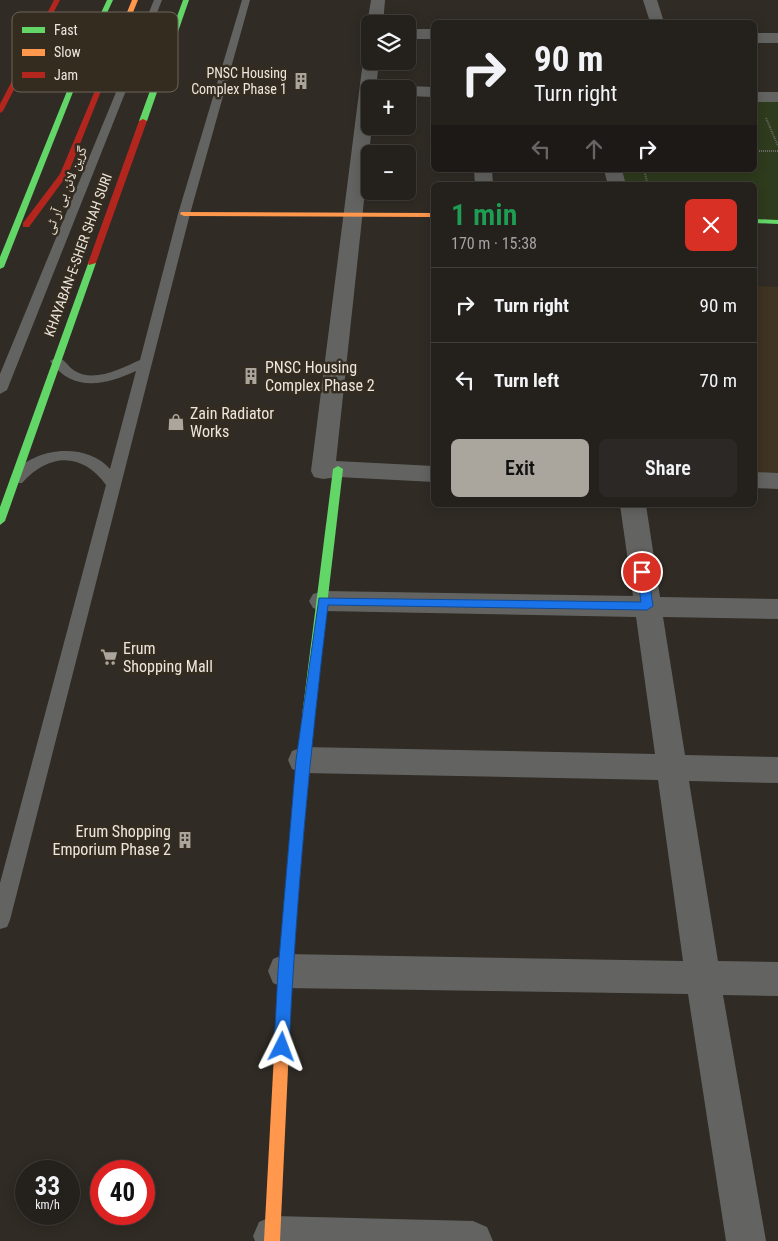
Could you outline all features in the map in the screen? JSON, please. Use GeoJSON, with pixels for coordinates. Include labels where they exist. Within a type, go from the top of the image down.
{"type":"FeatureCollection","features":[{"type":"Feature","properties":{"kind":"main road"},"geometry":{"type":"LineString","coordinates":[[51,12],[57,0]]}},
{"type":"Feature","properties":{"kind":"main road"},"geometry":{"type":"LineString","coordinates":[[104,12],[110,0]]}},
{"type":"Feature","properties":{"kind":"main road"},"geometry":{"type":"LineString","coordinates":[[130,12],[135,0]]}},
{"type":"Feature","properties":{"kind":"main road","name":"KHAYABAN-E-SHER SHAH SURI"},"geometry":{"type":"LineString","coordinates":[[178,22],[186,0]]}},
{"type":"Feature","properties":{"kind":"main road"},"geometry":{"type":"LineString","coordinates":[[0,111],[12,88]]}},
{"type":"Feature","properties":{"kind":"main road"},"geometry":{"type":"LineString","coordinates":[[0,267],[70,92]]}},
{"type":"Feature","properties":{"kind":"main road"},"geometry":{"type":"LineString","coordinates":[[8,248],[64,174],[97,92]]}},
{"type":"Feature","properties":{"kind":"main road","name":"KHAYABAN-E-SHER SHAH SURI"},"geometry":{"type":"LineString","coordinates":[[0,521],[153,92]]}},
{"type":"Feature","properties":{"kind":"main road"},"geometry":{"type":"LineString","coordinates":[[184,214],[431,215]]}},
{"type":"Feature","properties":{"kind":"main road"},"geometry":{"type":"LineString","coordinates":[[757,221],[778,222]]}},
{"type":"Feature","properties":{"kind":"main road"},"geometry":{"type":"LineString","coordinates":[[272,1238],[285,971],[303,760],[338,469]]}},
{"type":"Feature","properties":{"kind":"street"},"geometry":{"type":"LineString","coordinates":[[376,15],[378,0]]}},
{"type":"Feature","properties":{"kind":"street"},"geometry":{"type":"LineString","coordinates":[[650,0],[656,20]]}},
{"type":"Feature","properties":{"kind":"street"},"geometry":{"type":"LineString","coordinates":[[416,34],[431,34]]}},
{"type":"Feature","properties":{"kind":"street"},"geometry":{"type":"LineString","coordinates":[[757,38],[778,38]]}},
{"type":"Feature","properties":{"kind":"street"},"geometry":{"type":"LineString","coordinates":[[416,92],[431,92]]}},
{"type":"Feature","properties":{"kind":"street"},"geometry":{"type":"LineString","coordinates":[[759,103],[778,97]]}},
{"type":"Feature","properties":{"kind":"street"},"geometry":{"type":"LineString","coordinates":[[363,135],[323,471],[338,469],[431,474]]}},
{"type":"Feature","properties":{"kind":"street"},"geometry":{"type":"LineString","coordinates":[[757,480],[778,481]]}},
{"type":"Feature","properties":{"kind":"street"},"geometry":{"type":"LineString","coordinates":[[632,507],[703,978],[746,1241]]}},
{"type":"Feature","properties":{"kind":"street"},"geometry":{"type":"LineString","coordinates":[[323,601],[778,609]]}},
{"type":"Feature","properties":{"kind":"street"},"geometry":{"type":"LineString","coordinates":[[303,760],[778,770]]}},
{"type":"Feature","properties":{"kind":"street"},"geometry":{"type":"LineString","coordinates":[[285,971],[778,979]]}},
{"type":"Feature","properties":{"kind":"street"},"geometry":{"type":"LineString","coordinates":[[272,1238],[473,1241]]}},
{"type":"Feature","properties":{"kind":"lane","name":"گرین لائن بی آر ٹی"},"geometry":{"type":"LineString","coordinates":[[153,12],[158,0]]}},
{"type":"Feature","properties":{"kind":"lane"},"geometry":{"type":"LineString","coordinates":[[0,920],[112,482],[184,214],[246,0]]}},
{"type":"Feature","properties":{"kind":"lane","name":"گرین لائن بی آر ٹی"},"geometry":{"type":"LineString","coordinates":[[0,390],[121,92]]}},
{"type":"Feature","properties":{"kind":"lane"},"geometry":{"type":"LineString","coordinates":[[57,361],[61,369],[71,375],[84,379],[100,379],[115,376],[145,362]]}},
{"type":"Feature","properties":{"kind":"lane"},"geometry":{"type":"LineString","coordinates":[[14,483],[21,473],[32,465],[60,456],[75,456],[88,459],[98,465],[112,482]]}},
{"type":"Feature","properties":{"kind":"path"},"geometry":{"type":"LineString","coordinates":[[759,103],[778,146]]}},
{"type":"Feature","properties":{"kind":"path"},"geometry":{"type":"LineString","coordinates":[[757,151],[778,151]]}},
{"type":"Feature","properties":{"kind":"shaded area"},"geometry":{"type":"Polygon","coordinates":[[[757,286],[778,287],[778,481],[757,480],[757,286]]]}},
{"type":"Feature","properties":{"kind":"green space"},"geometry":{"type":"Polygon","coordinates":[[[757,97],[778,97],[778,222],[757,221],[757,182],[616,182],[614,172],[757,172],[757,97]]]}},
{"type":"Feature","properties":{"kind":"traffic: fast"},"geometry":{"type":"LineString","coordinates":[[104,12],[110,0]]}},
{"type":"Feature","properties":{"kind":"traffic: fast"},"geometry":{"type":"LineString","coordinates":[[178,23],[186,0]]}},
{"type":"Feature","properties":{"kind":"traffic: fast"},"geometry":{"type":"LineString","coordinates":[[0,267],[70,92]]}},
{"type":"Feature","properties":{"kind":"traffic: fast"},"geometry":{"type":"LineString","coordinates":[[143,121],[153,92]]}},
{"type":"Feature","properties":{"kind":"traffic: fast"},"geometry":{"type":"LineString","coordinates":[[757,221],[778,222]]}},
{"type":"Feature","properties":{"kind":"traffic: fast"},"geometry":{"type":"LineString","coordinates":[[0,521],[92,263]]}},
{"type":"Feature","properties":{"kind":"traffic: fast"},"geometry":{"type":"LineString","coordinates":[[308,716],[338,469]]}},
{"type":"Feature","properties":{"kind":"traffic: slow"},"geometry":{"type":"LineString","coordinates":[[130,12],[135,0]]}},
{"type":"Feature","properties":{"kind":"traffic: slow"},"geometry":{"type":"LineString","coordinates":[[184,214],[431,215]]}},
{"type":"Feature","properties":{"kind":"traffic: slow"},"geometry":{"type":"LineString","coordinates":[[272,1241],[286,961]]}},
{"type":"Feature","properties":{"kind":"traffic: jam"},"geometry":{"type":"LineString","coordinates":[[51,12],[57,0]]}},
{"type":"Feature","properties":{"kind":"traffic: jam"},"geometry":{"type":"LineString","coordinates":[[0,111],[12,88]]}},
{"type":"Feature","properties":{"kind":"traffic: jam"},"geometry":{"type":"LineString","coordinates":[[26,225],[64,174],[98,92]]}},
{"type":"Feature","properties":{"kind":"traffic: jam"},"geometry":{"type":"LineString","coordinates":[[92,263],[143,121]]}},
{"type":"Feature","properties":{"kind":"traffic: jam"},"geometry":{"type":"LineString","coordinates":[[286,961],[308,716]]}},
{"type":"Feature","properties":{"kind":"place","name":"PNSC Housing Complex Phase 1"},"geometry":{"type":"Point","coordinates":[301,81]}},
{"type":"Feature","properties":{"kind":"place","name":"PNSC Housing Complex Phase 2"},"geometry":{"type":"Point","coordinates":[251,376]}},
{"type":"Feature","properties":{"kind":"place","name":"Zain Radiator Works"},"geometry":{"type":"Point","coordinates":[176,422]}},
{"type":"Feature","properties":{"kind":"place","name":"Erum Shopping Mall"},"geometry":{"type":"Point","coordinates":[109,657]}},
{"type":"Feature","properties":{"kind":"place","name":"Erum Shopping Emporium Phase 2"},"geometry":{"type":"Point","coordinates":[185,840]}},
{"type":"Feature","properties":{"kind":"route"},"geometry":{"type":"LineString","coordinates":[[282,1047],[285,971],[303,760],[323,601],[647,606],[642,572]]}}]}
